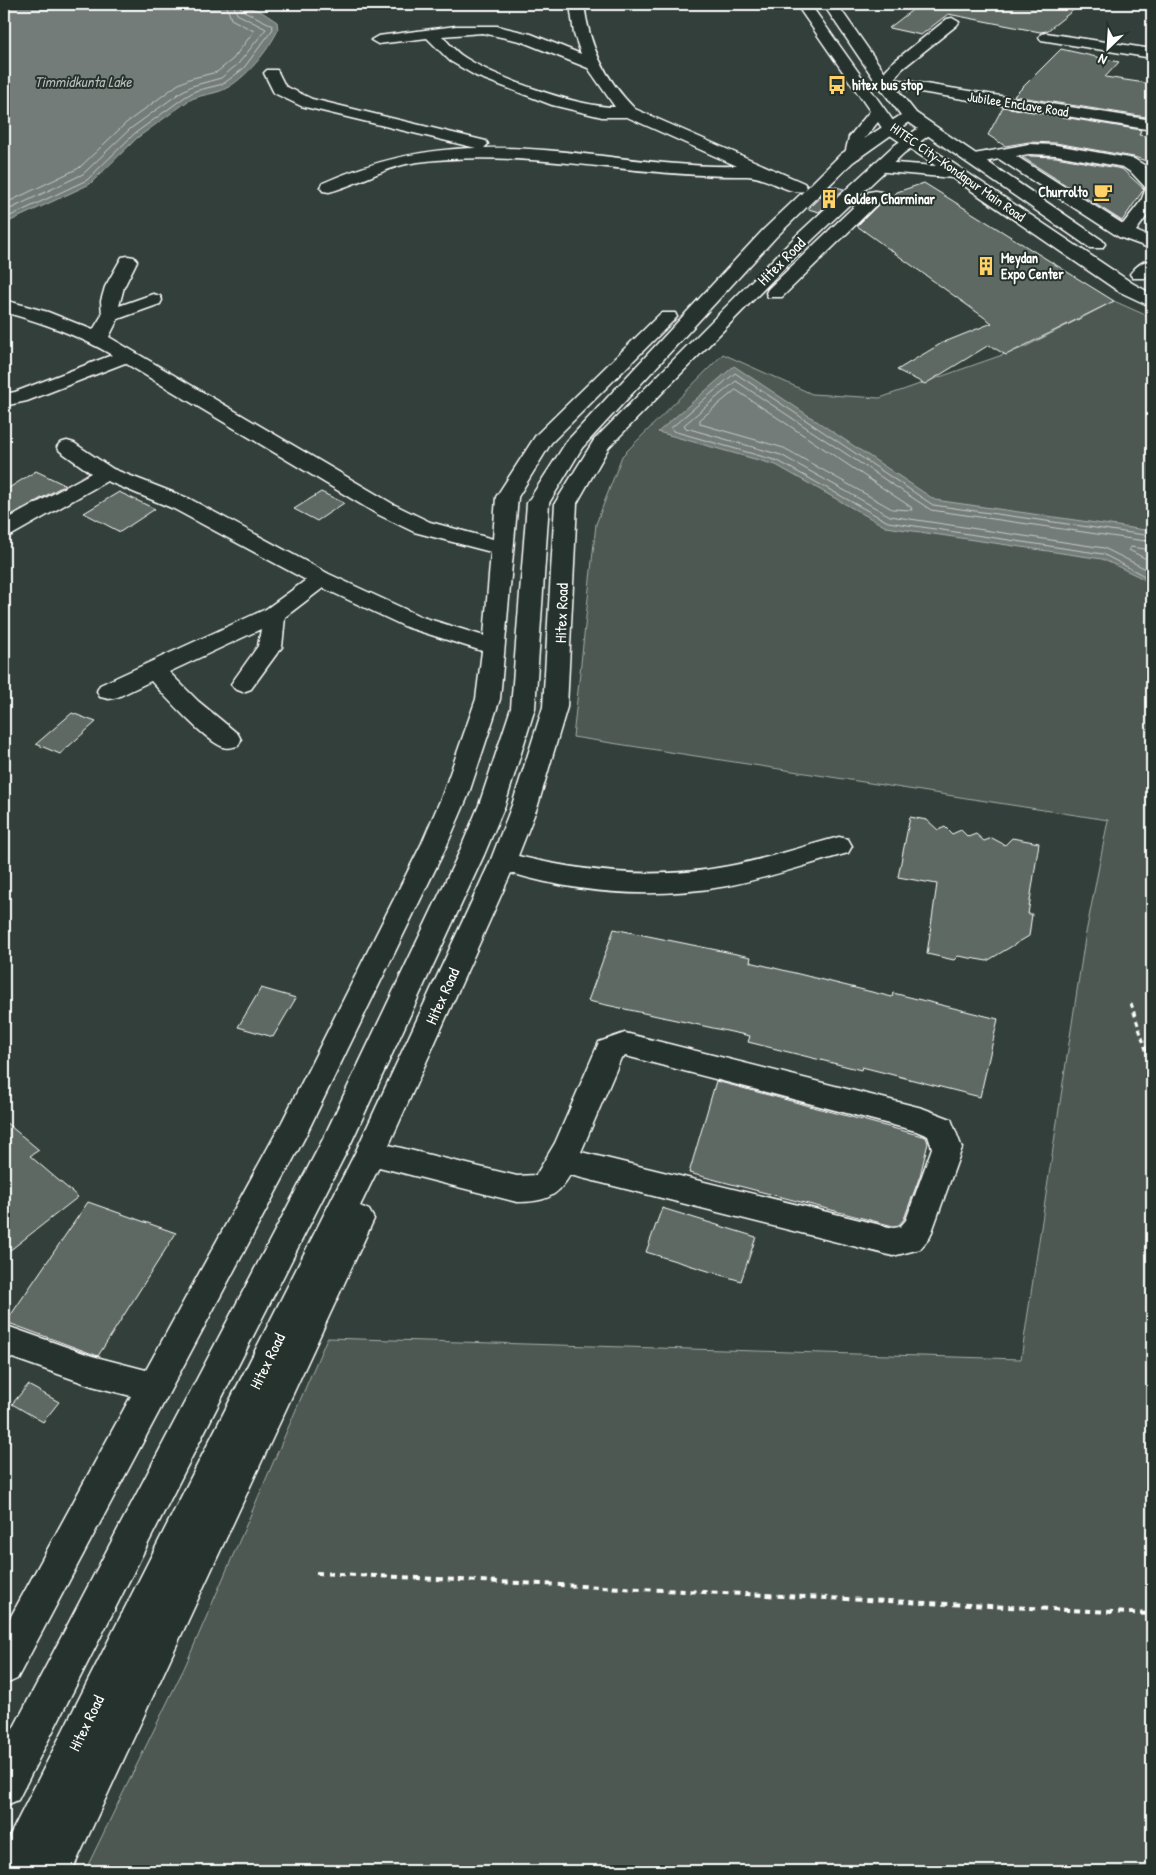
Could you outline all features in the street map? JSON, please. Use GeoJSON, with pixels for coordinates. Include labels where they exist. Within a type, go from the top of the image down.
{"type":"FeatureCollection","features":[{"type":"Feature","properties":{"kind":"street"},"geometry":{"type":"LineString","coordinates":[[577,4],[581,38],[610,94],[629,112],[798,187]]}},
{"type":"Feature","properties":{"kind":"street","name":"HITEC City–Kondapur Main Road"},"geometry":{"type":"LineString","coordinates":[[803,4],[904,124],[958,174],[1125,286],[1152,300]]}},
{"type":"Feature","properties":{"kind":"street","name":"HITEC City–Kondapur Main Road"},"geometry":{"type":"LineString","coordinates":[[830,4],[883,82],[904,124],[974,158],[1110,254]]}},
{"type":"Feature","properties":{"kind":"street"},"geometry":{"type":"LineString","coordinates":[[883,82],[897,66],[952,22]]}},
{"type":"Feature","properties":{"kind":"street"},"geometry":{"type":"LineString","coordinates":[[378,40],[462,30],[495,30],[519,36],[596,66]]}},
{"type":"Feature","properties":{"kind":"street"},"geometry":{"type":"LineString","coordinates":[[431,34],[455,58],[481,73],[558,102],[602,112],[629,112]]}},
{"type":"Feature","properties":{"kind":"street"},"geometry":{"type":"LineString","coordinates":[[1046,37],[1152,54]]}},
{"type":"Feature","properties":{"kind":"street"},"geometry":{"type":"LineString","coordinates":[[272,73],[278,89],[288,96],[307,103],[522,154]]}},
{"type":"Feature","properties":{"kind":"street","name":"Jubilee Enclave Road"},"geometry":{"type":"LineString","coordinates":[[883,82],[1152,125]]}},
{"type":"Feature","properties":{"kind":"street","name":"Hitex Road"},"geometry":{"type":"LineString","coordinates":[[4,1786],[336,1143],[472,854],[492,806],[522,708],[528,660],[538,503],[574,444],[770,233],[850,156],[904,124]]}},
{"type":"Feature","properties":{"kind":"street","name":"Hitex Road"},"geometry":{"type":"LineString","coordinates":[[12,1871],[370,1154],[503,862],[525,805],[555,707],[566,503],[600,444],[806,236],[880,168],[904,124]]}},
{"type":"Feature","properties":{"kind":"street"},"geometry":{"type":"LineString","coordinates":[[974,158],[1029,149],[1056,150],[1128,163],[1138,169],[1151,195],[1125,234]]}},
{"type":"Feature","properties":{"kind":"street"},"geometry":{"type":"LineString","coordinates":[[1000,153],[1125,234],[1152,244]]}},
{"type":"Feature","properties":{"kind":"street"},"geometry":{"type":"LineString","coordinates":[[329,187],[358,174],[416,157],[522,154],[705,171],[762,171]]}},
{"type":"Feature","properties":{"kind":"street","name":"Hitex Road"},"geometry":{"type":"LineString","coordinates":[[4,1666],[292,1130],[434,845],[454,796],[488,699],[506,497],[543,439],[756,232],[815,169],[830,160],[850,156]]}},
{"type":"Feature","properties":{"kind":"street"},"geometry":{"type":"LineString","coordinates":[[880,168],[930,169],[958,174]]}},
{"type":"Feature","properties":{"kind":"street","name":"Hitex Road"},"geometry":{"type":"LineString","coordinates":[[51,1871],[387,1157],[516,865],[550,778],[568,700],[583,506],[613,447],[880,191],[880,168]]}},
{"type":"Feature","properties":{"kind":"street"},"geometry":{"type":"LineString","coordinates":[[1049,235],[1072,228]]}},
{"type":"Feature","properties":{"kind":"street"},"geometry":{"type":"LineString","coordinates":[[98,340],[111,315],[109,306],[111,296],[128,261]]}},
{"type":"Feature","properties":{"kind":"street"},"geometry":{"type":"LineString","coordinates":[[111,315],[153,300]]}},
{"type":"Feature","properties":{"kind":"street"},"geometry":{"type":"LineString","coordinates":[[4,306],[41,316],[98,340],[385,510],[422,527],[502,548]]}},
{"type":"Feature","properties":{"kind":"street"},"geometry":{"type":"LineString","coordinates":[[4,400],[20,397],[127,356]]}},
{"type":"Feature","properties":{"kind":"street"},"geometry":{"type":"LineString","coordinates":[[67,447],[106,473],[182,504],[321,579],[414,622],[494,647]]}},
{"type":"Feature","properties":{"kind":"street"},"geometry":{"type":"LineString","coordinates":[[4,530],[106,473]]}},
{"type":"Feature","properties":{"kind":"street"},"geometry":{"type":"LineString","coordinates":[[109,691],[274,614],[321,579]]}},
{"type":"Feature","properties":{"kind":"street"},"geometry":{"type":"LineString","coordinates":[[243,684],[270,647],[274,614]]}},
{"type":"Feature","properties":{"kind":"street"},"geometry":{"type":"LineString","coordinates":[[153,670],[189,707],[229,740]]}},
{"type":"Feature","properties":{"kind":"street"},"geometry":{"type":"LineString","coordinates":[[516,865],[549,874],[638,885],[727,876],[839,846]]}},
{"type":"Feature","properties":{"kind":"street"},"geometry":{"type":"LineString","coordinates":[[387,1157],[517,1189],[536,1188],[548,1183],[562,1160],[609,1050],[625,1044],[922,1120],[940,1128],[946,1148],[919,1227],[909,1239],[893,1242],[562,1160]]}},
{"type":"Feature","properties":{"kind":"street"},"geometry":{"type":"LineString","coordinates":[[4,1340],[92,1371],[154,1387]]}},
{"type":"Feature","properties":{"kind":"path"},"geometry":{"type":"LineString","coordinates":[[1131,1003],[1152,1069]]}},
{"type":"Feature","properties":{"kind":"path"},"geometry":{"type":"LineString","coordinates":[[316,1573],[1152,1614]]}},
{"type":"Feature","properties":{"kind":"shaded area"},"geometry":{"type":"Polygon","coordinates":[[[1114,301],[1152,318],[1152,1871],[85,1871],[186,1664],[327,1338],[1021,1359],[1085,938],[1108,820],[573,737],[596,524],[622,456],[723,354],[812,394],[880,398],[1025,347],[1114,301]]]}},
{"type":"Feature","properties":{"kind":"water","name":"Timmidkunta Lake"},"geometry":{"type":"Polygon","coordinates":[[[4,4],[239,4],[262,12],[277,22],[278,30],[256,63],[233,84],[220,91],[188,101],[137,138],[90,184],[4,224],[4,4]]]}},
{"type":"Feature","properties":{"kind":"water"},"geometry":{"type":"Polygon","coordinates":[[[734,366],[935,500],[1152,531],[1152,586],[1142,578],[1102,559],[886,527],[776,465],[658,432],[734,366]]]}},
{"type":"Feature","properties":{"kind":"building"},"geometry":{"type":"Polygon","coordinates":[[[920,4],[1081,4],[1047,31],[1040,32],[948,14],[921,35],[889,28],[920,4]]]}},
{"type":"Feature","properties":{"kind":"building"},"geometry":{"type":"Polygon","coordinates":[[[1061,49],[1119,62],[1105,77],[1152,84],[1152,101],[1146,117],[1014,96],[1061,49]]]}},
{"type":"Feature","properties":{"kind":"building"},"geometry":{"type":"Polygon","coordinates":[[[1003,107],[1141,130],[1139,135],[1152,137],[1152,163],[1134,157],[1056,143],[1029,142],[1005,146],[988,135],[1003,107]]]}},
{"type":"Feature","properties":{"kind":"building"},"geometry":{"type":"Polygon","coordinates":[[[1022,157],[1056,157],[1122,169],[1144,189],[1122,221],[1022,157]]]}},
{"type":"Feature","properties":{"kind":"building","name":"Meydan Expo Center"},"geometry":{"type":"Polygon","coordinates":[[[924,183],[1114,301],[1006,355],[989,345],[925,384],[897,370],[942,343],[992,323],[857,226],[885,198],[891,199],[897,192],[924,183]]]}},
{"type":"Feature","properties":{"kind":"building"},"geometry":{"type":"Polygon","coordinates":[[[831,186],[844,189],[819,212],[808,209],[831,186]]]}},
{"type":"Feature","properties":{"kind":"building"},"geometry":{"type":"Polygon","coordinates":[[[36,471],[65,485],[4,519],[4,491],[36,471]]]}},
{"type":"Feature","properties":{"kind":"building"},"geometry":{"type":"Polygon","coordinates":[[[119,492],[155,509],[120,532],[84,513],[119,492]]]}},
{"type":"Feature","properties":{"kind":"building"},"geometry":{"type":"Polygon","coordinates":[[[321,492],[344,503],[317,521],[294,509],[321,492]]]}},
{"type":"Feature","properties":{"kind":"building"},"geometry":{"type":"Polygon","coordinates":[[[72,713],[96,722],[60,754],[36,744],[72,713]]]}},
{"type":"Feature","properties":{"kind":"building"},"geometry":{"type":"Polygon","coordinates":[[[910,817],[927,820],[938,830],[945,827],[952,834],[961,830],[968,837],[976,834],[984,841],[992,838],[1005,845],[1012,838],[1039,843],[1028,914],[1032,914],[1029,936],[987,961],[958,956],[954,960],[927,954],[937,884],[898,877],[910,817]]]}},
{"type":"Feature","properties":{"kind":"building"},"geometry":{"type":"Polygon","coordinates":[[[614,929],[751,957],[750,962],[892,997],[893,993],[998,1019],[980,1097],[862,1067],[861,1070],[748,1042],[750,1036],[588,1001],[614,929]]]}},
{"type":"Feature","properties":{"kind":"building"},"geometry":{"type":"Polygon","coordinates":[[[261,988],[296,998],[273,1037],[238,1027],[261,988]]]}},
{"type":"Feature","properties":{"kind":"building"},"geometry":{"type":"Polygon","coordinates":[[[716,1081],[926,1137],[928,1143],[920,1176],[904,1219],[899,1225],[893,1226],[689,1173],[716,1081]]]}},
{"type":"Feature","properties":{"kind":"building"},"geometry":{"type":"Polygon","coordinates":[[[4,1121],[39,1150],[30,1156],[78,1197],[4,1255],[4,1121]]]}},
{"type":"Feature","properties":{"kind":"building"},"geometry":{"type":"Polygon","coordinates":[[[88,1202],[176,1233],[98,1356],[6,1322],[88,1202]]]}},
{"type":"Feature","properties":{"kind":"building"},"geometry":{"type":"Polygon","coordinates":[[[662,1208],[756,1237],[741,1281],[646,1252],[662,1208]]]}},
{"type":"Feature","properties":{"kind":"building"},"geometry":{"type":"Polygon","coordinates":[[[28,1385],[59,1402],[43,1422],[12,1404],[28,1385]]]}},
{"type":"Feature","properties":{"kind":"place","name":"hitex bus stop"},"geometry":{"type":"Point","coordinates":[837,85]}},
{"type":"Feature","properties":{"kind":"place","name":"Churrolto"},"geometry":{"type":"Point","coordinates":[1103,192]}},
{"type":"Feature","properties":{"kind":"place","name":"Golden Charminar"},"geometry":{"type":"Point","coordinates":[829,199]}},
{"type":"Feature","properties":{"kind":"place","name":"Meydan Expo Center"},"geometry":{"type":"Point","coordinates":[986,266]}}]}
